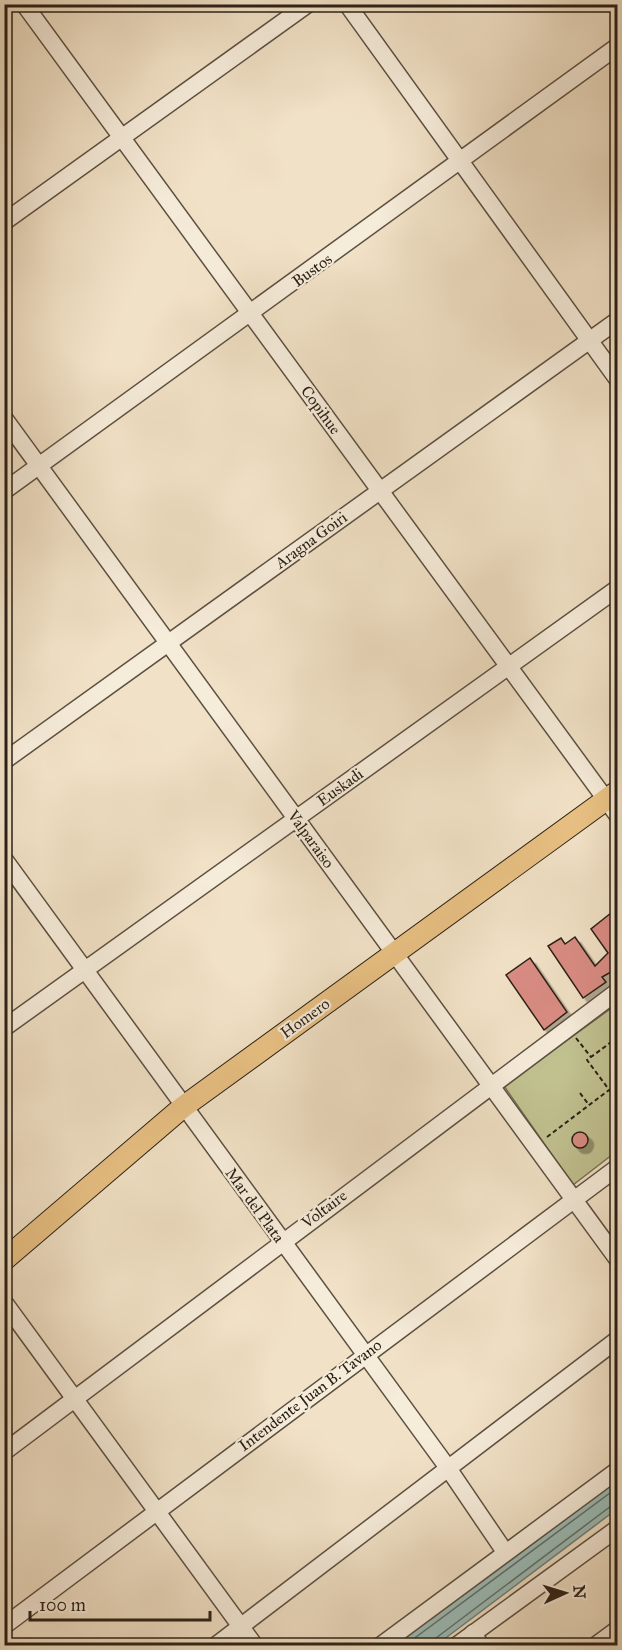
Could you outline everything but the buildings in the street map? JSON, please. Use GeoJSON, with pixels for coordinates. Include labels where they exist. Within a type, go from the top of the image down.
{"type":"FeatureCollection","features":[{"type":"Feature","properties":{"kind":"main road","name":"Homero"},"geometry":{"type":"LineString","coordinates":[[4,1260],[183,1107],[395,954],[614,802]]}},
{"type":"Feature","properties":{"kind":"street","name":"Copihue"},"geometry":{"type":"LineString","coordinates":[[24,4],[506,667],[614,802]]}},
{"type":"Feature","properties":{"kind":"street"},"geometry":{"type":"LineString","coordinates":[[4,222],[308,4]]}},
{"type":"Feature","properties":{"kind":"street"},"geometry":{"type":"LineString","coordinates":[[347,4],[618,380]]}},
{"type":"Feature","properties":{"kind":"street","name":"Bustos"},"geometry":{"type":"LineString","coordinates":[[4,491],[618,46]]}},
{"type":"Feature","properties":{"kind":"street","name":"Aragna Goiri"},"geometry":{"type":"LineString","coordinates":[[4,761],[618,320]]}},
{"type":"Feature","properties":{"kind":"street","name":"Valparaiso"},"geometry":{"type":"LineString","coordinates":[[4,418],[618,1260]]}},
{"type":"Feature","properties":{"kind":"street","name":"Euskadi"},"geometry":{"type":"LineString","coordinates":[[4,1028],[618,588]]}},
{"type":"Feature","properties":{"kind":"street","name":"Mar del Plata"},"geometry":{"type":"LineString","coordinates":[[4,859],[448,1468],[505,1552]]}},
{"type":"Feature","properties":{"kind":"street","name":"Voltaire"},"geometry":{"type":"LineString","coordinates":[[4,1452],[281,1241],[618,992]]}},
{"type":"Feature","properties":{"kind":"street","name":"Intendente Juan B. Tavano"},"geometry":{"type":"LineString","coordinates":[[4,1626],[614,1170]]}},
{"type":"Feature","properties":{"kind":"street"},"geometry":{"type":"LineString","coordinates":[[4,1302],[255,1646]]}},
{"type":"Feature","properties":{"kind":"street"},"geometry":{"type":"LineString","coordinates":[[214,1646],[618,1339]]}},
{"type":"Feature","properties":{"kind":"street"},"geometry":{"type":"LineString","coordinates":[[380,1646],[618,1470]]}},
{"type":"Feature","properties":{"kind":"street"},"geometry":{"type":"LineString","coordinates":[[456,1646],[477,1639],[616,1532]]}},
{"type":"Feature","properties":{"kind":"street"},"geometry":{"type":"LineString","coordinates":[[595,1646],[618,1629]]}},
{"type":"Feature","properties":{"kind":"path"},"geometry":{"type":"LineString","coordinates":[[567,1028],[591,1057]]}},
{"type":"Feature","properties":{"kind":"path"},"geometry":{"type":"LineString","coordinates":[[614,1170],[617,1092],[613,1095],[587,1060],[618,1037]]}},
{"type":"Feature","properties":{"kind":"path"},"geometry":{"type":"LineString","coordinates":[[536,1145],[609,1090]]}},
{"type":"Feature","properties":{"kind":"path"},"geometry":{"type":"LineString","coordinates":[[580,1093],[589,1105]]}},
{"type":"Feature","properties":{"kind":"green space"},"geometry":{"type":"Polygon","coordinates":[[[617,1004],[617,1151],[573,1185],[504,1086],[617,1004]]]}},
{"type":"Feature","properties":{"kind":"water"},"geometry":{"type":"Polygon","coordinates":[[[617,1479],[617,1509],[447,1637],[436,1645],[394,1646],[617,1479]]]}}]}
